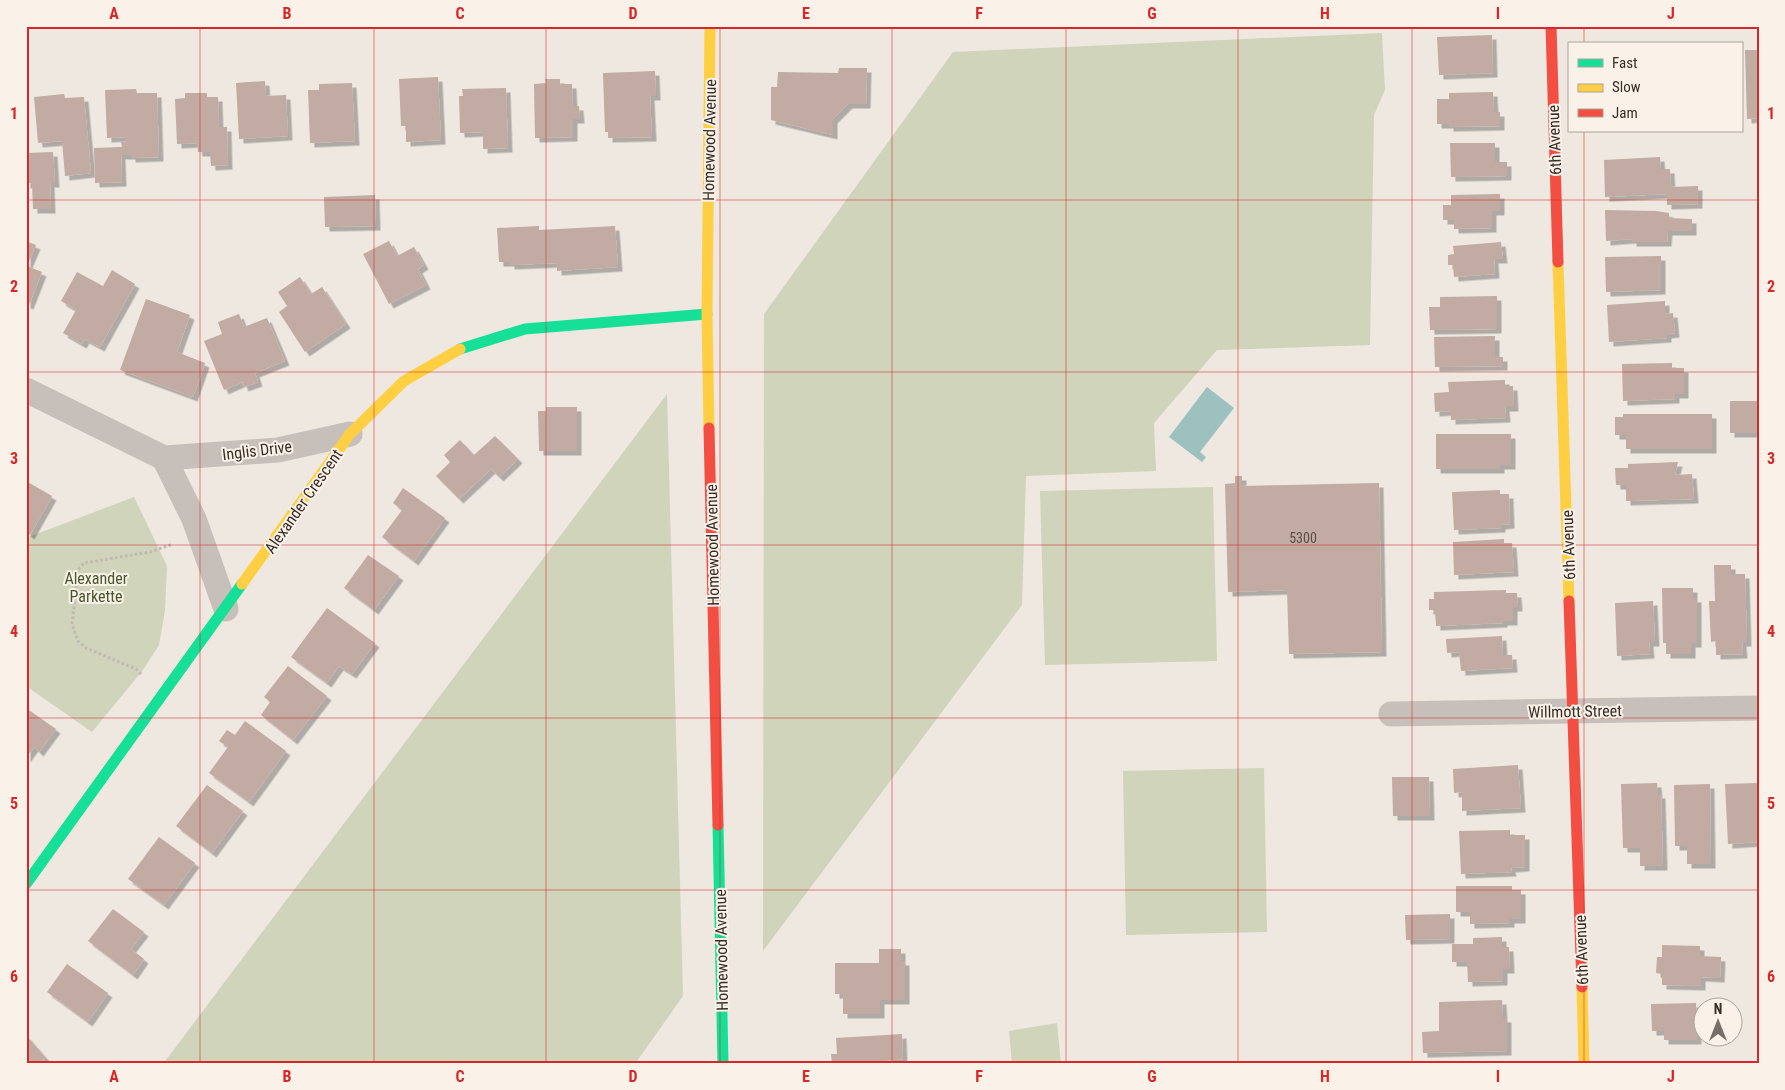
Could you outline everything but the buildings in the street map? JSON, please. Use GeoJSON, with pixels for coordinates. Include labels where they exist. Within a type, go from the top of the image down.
{"type":"FeatureCollection","features":[{"type":"Feature","properties":{"kind":"street","name":"Homewood Avenue"},"geometry":{"type":"LineString","coordinates":[[710,26],[707,314],[723,1064]]}},
{"type":"Feature","properties":{"kind":"street","name":"6th Avenue"},"geometry":{"type":"LineString","coordinates":[[1551,26],[1584,1064]]}},
{"type":"Feature","properties":{"kind":"street","name":"Alexander Crescent"},"geometry":{"type":"LineString","coordinates":[[26,884],[226,609],[350,434],[404,381],[462,348],[525,328],[707,314]]}},
{"type":"Feature","properties":{"kind":"street"},"geometry":{"type":"LineString","coordinates":[[26,390],[164,458],[198,531],[226,609]]}},
{"type":"Feature","properties":{"kind":"street","name":"Inglis Drive"},"geometry":{"type":"LineString","coordinates":[[164,458],[278,450],[350,434]]}},
{"type":"Feature","properties":{"kind":"street","name":"Willmott Street"},"geometry":{"type":"LineString","coordinates":[[1391,714],[1759,708]]}},
{"type":"Feature","properties":{"kind":"path"},"geometry":{"type":"LineString","coordinates":[[163,695],[136,669],[86,648],[78,641],[72,624],[78,570],[84,563],[117,559],[168,547],[198,531]]}},
{"type":"Feature","properties":{"kind":"green space"},"geometry":{"type":"Polygon","coordinates":[[[1382,33],[1385,90],[1374,115],[1370,345],[1217,350],[1154,423],[1156,471],[1026,476],[1022,605],[763,951],[764,314],[953,52],[1382,33]]]}},
{"type":"Feature","properties":{"kind":"green space"},"geometry":{"type":"Polygon","coordinates":[[[667,394],[683,996],[635,1064],[163,1064],[667,394]]]}},
{"type":"Feature","properties":{"kind":"green space"},"geometry":{"type":"Polygon","coordinates":[[[1213,487],[1217,661],[1045,665],[1040,491],[1213,487]]]}},
{"type":"Feature","properties":{"kind":"green space","name":"Alexander Parkette"},"geometry":{"type":"Polygon","coordinates":[[[134,497],[167,566],[165,610],[159,645],[143,670],[92,732],[26,686],[26,538],[134,497]]]}},
{"type":"Feature","properties":{"kind":"green space"},"geometry":{"type":"Polygon","coordinates":[[[1264,768],[1267,932],[1126,935],[1123,771],[1264,768]]]}},
{"type":"Feature","properties":{"kind":"green space"},"geometry":{"type":"Polygon","coordinates":[[[1057,1023],[1061,1064],[1012,1064],[1009,1031],[1057,1023]]]}},
{"type":"Feature","properties":{"kind":"water"},"geometry":{"type":"Polygon","coordinates":[[[1207,387],[1234,408],[1200,452],[1206,457],[1202,462],[1169,437],[1207,387]]]}},
{"type":"Feature","properties":{"kind":"traffic: fast"},"geometry":{"type":"LineString","coordinates":[[460,349],[525,329],[707,314]]}},
{"type":"Feature","properties":{"kind":"traffic: fast"},"geometry":{"type":"LineString","coordinates":[[26,884],[242,584]]}},
{"type":"Feature","properties":{"kind":"traffic: fast"},"geometry":{"type":"LineString","coordinates":[[718,825],[723,1064]]}},
{"type":"Feature","properties":{"kind":"traffic: slow"},"geometry":{"type":"LineString","coordinates":[[709,428],[707,314],[710,26]]}},
{"type":"Feature","properties":{"kind":"traffic: slow"},"geometry":{"type":"LineString","coordinates":[[1558,262],[1569,601]]}},
{"type":"Feature","properties":{"kind":"traffic: slow"},"geometry":{"type":"LineString","coordinates":[[242,584],[350,434],[404,381],[460,349]]}},
{"type":"Feature","properties":{"kind":"traffic: slow"},"geometry":{"type":"LineString","coordinates":[[1582,987],[1584,1064]]}},
{"type":"Feature","properties":{"kind":"traffic: jam"},"geometry":{"type":"LineString","coordinates":[[1551,26],[1558,262]]}},
{"type":"Feature","properties":{"kind":"traffic: jam"},"geometry":{"type":"LineString","coordinates":[[709,428],[718,825]]}},
{"type":"Feature","properties":{"kind":"traffic: jam"},"geometry":{"type":"LineString","coordinates":[[1569,601],[1582,987]]}}]}
